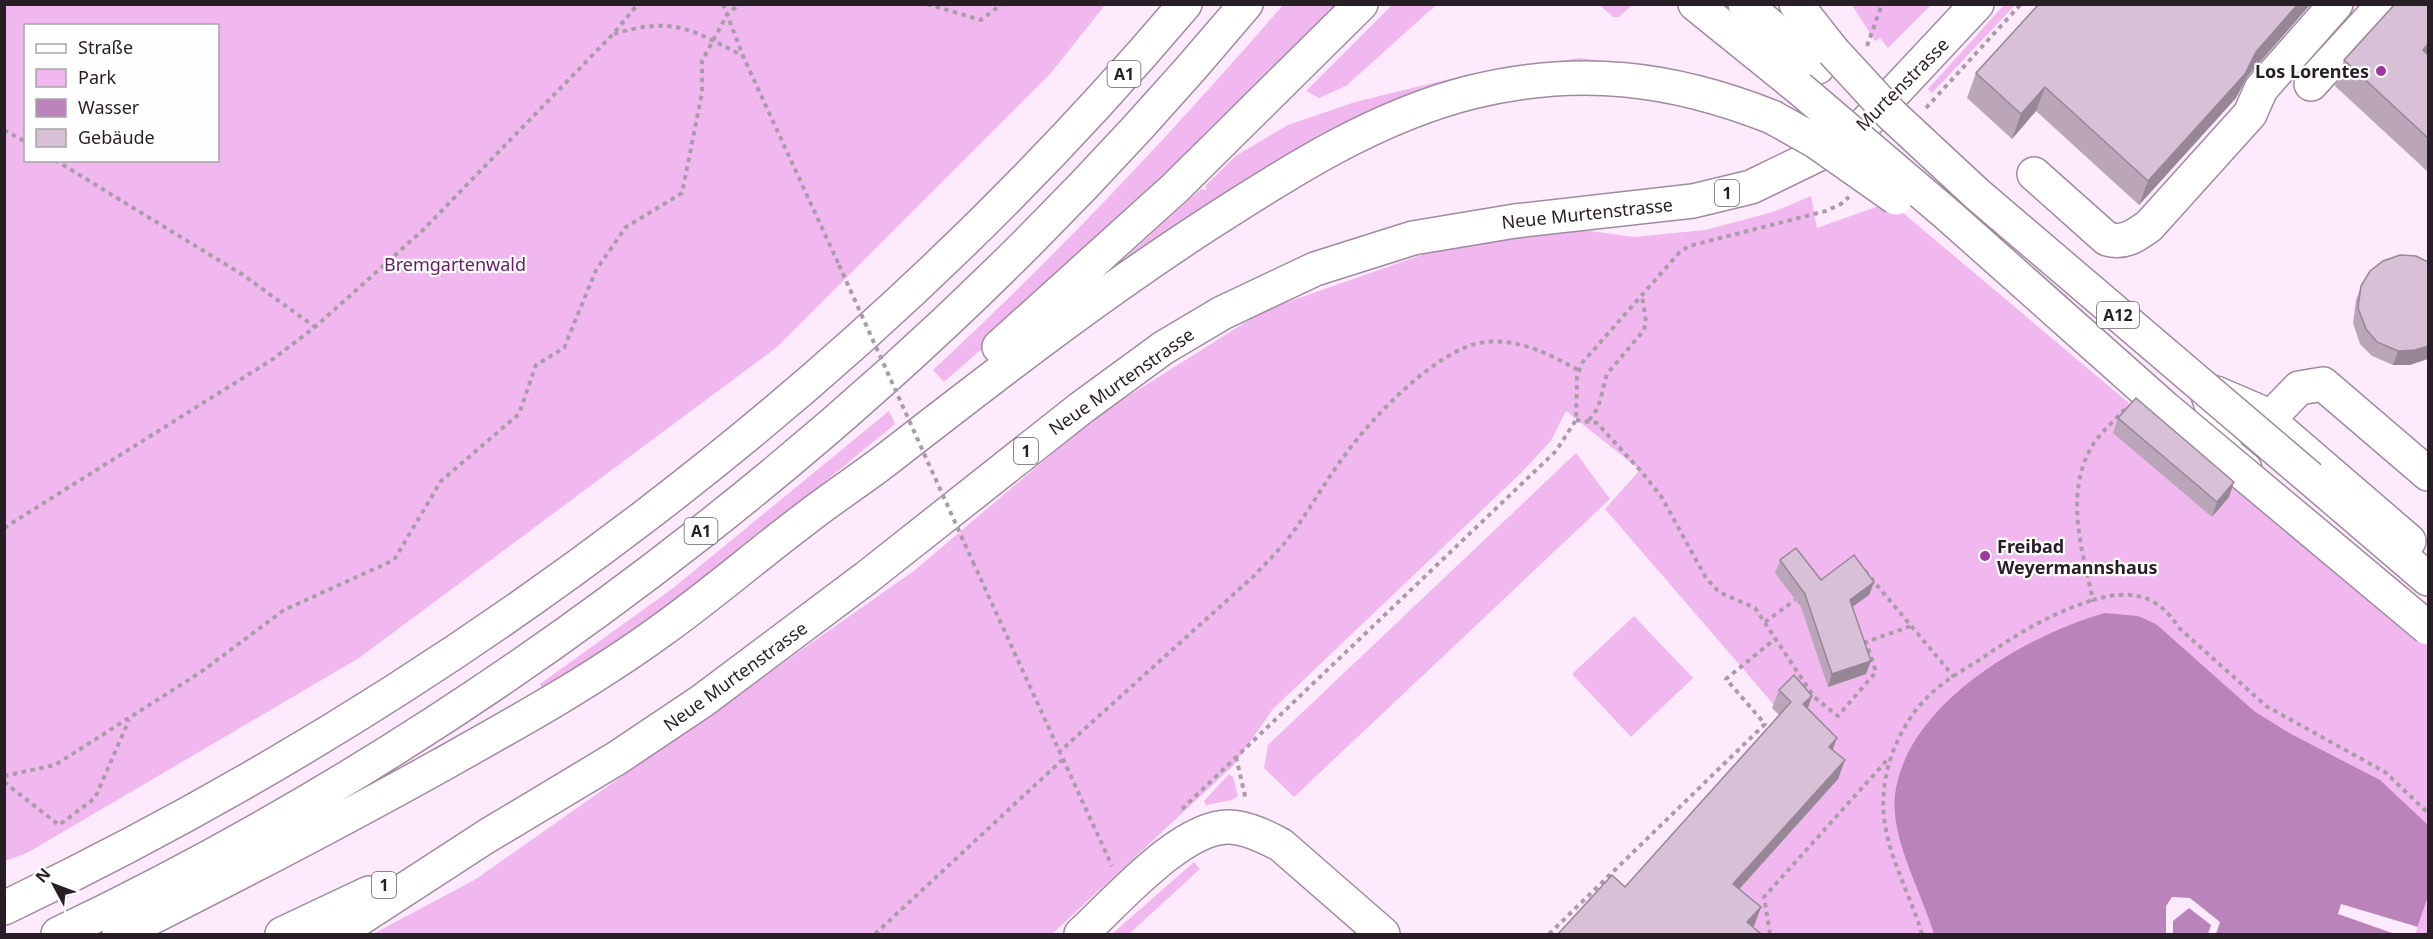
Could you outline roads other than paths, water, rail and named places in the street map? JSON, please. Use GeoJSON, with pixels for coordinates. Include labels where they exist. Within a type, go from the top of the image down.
{"type":"FeatureCollection","features":[{"type":"Feature","properties":{"kind":"main road","name":"A1"},"geometry":{"type":"LineString","coordinates":[[4,908],[189,814],[365,711],[507,616],[654,509],[814,377],[925,277],[1062,141],[1185,4]]}},
{"type":"Feature","properties":{"kind":"main road","name":"A1"},"geometry":{"type":"LineString","coordinates":[[58,934],[213,854],[391,749],[512,670],[692,538],[843,414],[978,291],[1096,173],[1246,4]]}},
{"type":"Feature","properties":{"kind":"main road"},"geometry":{"type":"LineString","coordinates":[[804,520],[881,448],[985,360],[1134,227],[1361,4]]}},
{"type":"Feature","properties":{"kind":"main road"},"geometry":{"type":"LineString","coordinates":[[1695,4],[1816,68],[1948,215],[2165,408],[2428,628]]}},
{"type":"Feature","properties":{"kind":"main road"},"geometry":{"type":"LineString","coordinates":[[1745,4],[1816,68],[1913,146],[2065,281],[2107,310],[2206,389],[2258,411],[2428,558]]}},
{"type":"Feature","properties":{"kind":"main road"},"geometry":{"type":"LineString","coordinates":[[1796,4],[1816,68]]}},
{"type":"Feature","properties":{"kind":"main road","name":"Murtenstrasse"},"geometry":{"type":"LineString","coordinates":[[1819,154],[1860,129],[1872,118],[1977,4]]}},
{"type":"Feature","properties":{"kind":"main road"},"geometry":{"type":"LineString","coordinates":[[2034,174],[2107,239],[2117,242],[2137,234],[2149,226],[2250,114],[2261,89],[2336,4]]}},
{"type":"Feature","properties":{"kind":"main road"},"geometry":{"type":"LineString","coordinates":[[2311,84],[2387,6]]}},
{"type":"Feature","properties":{"kind":"main road"},"geometry":{"type":"LineString","coordinates":[[118,934],[318,832],[537,711],[660,632],[804,520],[889,458],[996,373],[1136,272],[1276,181],[1376,127],[1423,107],[1470,92],[1563,78],[1613,77],[1654,82],[1697,91],[1772,117],[1815,141],[1869,177],[1957,247],[2064,338],[2165,408]]}},
{"type":"Feature","properties":{"kind":"main road"},"geometry":{"type":"LineString","coordinates":[[1872,118],[1913,146]]}},
{"type":"Feature","properties":{"kind":"main road","name":"A12"},"geometry":{"type":"LineString","coordinates":[[1913,146],[2428,579]]}},
{"type":"Feature","properties":{"kind":"main road","name":"Neue Murtenstrasse"},"geometry":{"type":"LineString","coordinates":[[336,934],[487,836],[617,758],[702,701],[857,585],[1108,387],[1182,336],[1253,297],[1347,257],[1413,238],[1515,221],[1693,201],[1751,187],[1819,154]]}},
{"type":"Feature","properties":{"kind":"main road"},"geometry":{"type":"LineString","coordinates":[[2268,420],[2299,388],[2323,384],[2428,474]]}},
{"type":"Feature","properties":{"kind":"main road"},"geometry":{"type":"LineString","coordinates":[[2206,389],[2227,453],[2408,608],[2418,611],[2428,605]]}},
{"type":"Feature","properties":{"kind":"main road"},"geometry":{"type":"LineString","coordinates":[[1081,934],[1190,837],[1218,827],[1239,828],[1253,832],[1281,845],[1298,857],[1383,934]]}},
{"type":"Feature","properties":{"kind":"main road","name":"Neue Murtenstrasse"},"geometry":{"type":"LineString","coordinates":[[282,934],[487,836]]}},
{"type":"Feature","properties":{"kind":"water"},"geometry":{"type":"Polygon","coordinates":[[[2105,613],[2138,616],[2156,624],[2254,711],[2291,734],[2380,780],[2428,825],[2428,896],[2415,934],[1934,934],[1897,829],[1895,795],[1904,762],[1921,731],[1945,703],[1974,678],[2040,638],[2105,613]]]}},
{"type":"Feature","properties":{"kind":"place","name":"Los Lorentes"},"geometry":{"type":"Point","coordinates":[2381,71]}},
{"type":"Feature","properties":{"kind":"place","name":"Freibad Weyermannshaus"},"geometry":{"type":"Point","coordinates":[1985,556]}},
{"type":"Feature","properties":{"kind":"park label","name":"Bremgartenwald"},"geometry":{"type":"Point","coordinates":[455,264]}}]}
